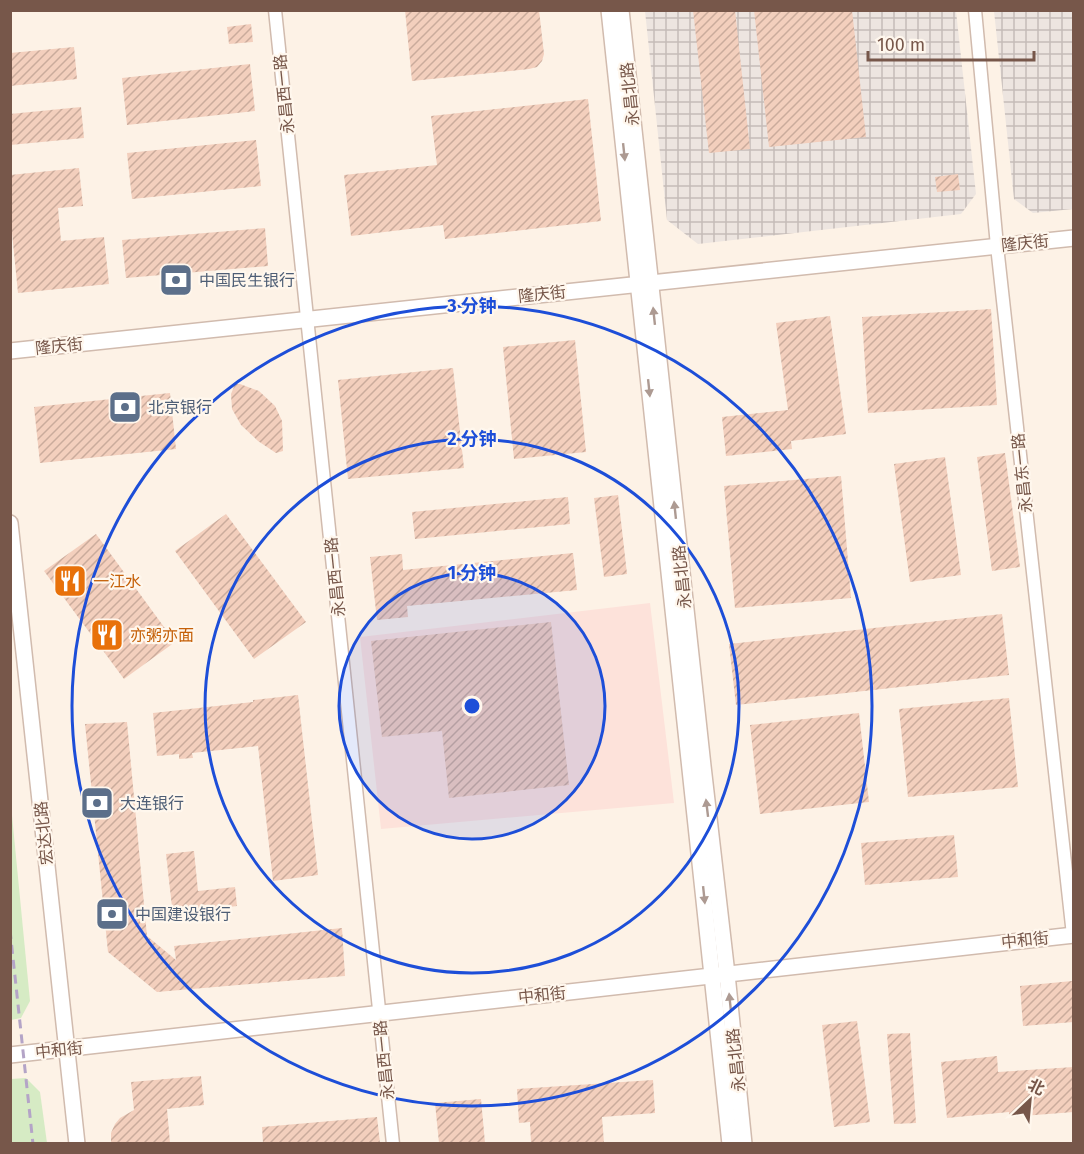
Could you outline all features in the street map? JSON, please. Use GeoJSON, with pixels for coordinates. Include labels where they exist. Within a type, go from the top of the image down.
{"type":"FeatureCollection","features":[{"type":"Feature","properties":{"kind":"street","name":"永昌西一路"},"geometry":{"type":"LineString","coordinates":[[275,10],[309,319],[393,1143]]}},
{"type":"Feature","properties":{"kind":"street","name":"永昌北路"},"geometry":{"type":"LineString","coordinates":[[609,10],[644,283],[720,974],[744,1143]]}},
{"type":"Feature","properties":{"kind":"street","name":"永昌北路"},"geometry":{"type":"LineString","coordinates":[[621,10],[644,283]]}},
{"type":"Feature","properties":{"kind":"street","name":"永昌东一路"},"geometry":{"type":"LineString","coordinates":[[975,10],[997,246],[1073,935]]}},
{"type":"Feature","properties":{"kind":"street","name":"隆庆街"},"geometry":{"type":"LineString","coordinates":[[10,351],[1074,238]]}},
{"type":"Feature","properties":{"kind":"street","name":"宏达北路"},"geometry":{"type":"LineString","coordinates":[[10,523],[77,1143]]}},
{"type":"Feature","properties":{"kind":"street","name":"中和街"},"geometry":{"type":"LineString","coordinates":[[10,1055],[1073,935]]}},
{"type":"Feature","properties":{"kind":"street","name":"永昌北路"},"geometry":{"type":"LineString","coordinates":[[720,974],[730,1143]]}},
{"type":"Feature","properties":{"kind":"shaded area"},"geometry":{"type":"Polygon","coordinates":[[[645,11],[956,11],[976,194],[961,214],[698,244],[667,220],[645,11]]]}},
{"type":"Feature","properties":{"kind":"shaded area"},"geometry":{"type":"Polygon","coordinates":[[[994,11],[1073,11],[1073,209],[1033,213],[1014,199],[994,11]]]}},
{"type":"Feature","properties":{"kind":"shaded area"},"geometry":{"type":"Polygon","coordinates":[[[650,603],[674,803],[381,829],[360,637],[650,603]]]}},
{"type":"Feature","properties":{"kind":"green space"},"geometry":{"type":"Polygon","coordinates":[[[10,795],[30,1001],[21,1018],[11,1020],[10,795]]]}},
{"type":"Feature","properties":{"kind":"green space"},"geometry":{"type":"Polygon","coordinates":[[[26,1078],[40,1092],[47,1143],[11,1143],[11,1079],[26,1078]]]}},
{"type":"Feature","properties":{"kind":"building"},"geometry":{"type":"Polygon","coordinates":[[[405,10],[539,10],[544,54],[542,61],[537,67],[529,69],[412,81],[405,10]]]}},
{"type":"Feature","properties":{"kind":"building"},"geometry":{"type":"Polygon","coordinates":[[[693,10],[735,10],[750,149],[709,153],[693,10]]]}},
{"type":"Feature","properties":{"kind":"building"},"geometry":{"type":"Polygon","coordinates":[[[754,10],[852,10],[866,137],[769,147],[754,10]]]}},
{"type":"Feature","properties":{"kind":"building"},"geometry":{"type":"Polygon","coordinates":[[[251,24],[253,42],[229,44],[227,27],[251,24]]]}},
{"type":"Feature","properties":{"kind":"building"},"geometry":{"type":"Polygon","coordinates":[[[74,47],[77,79],[10,86],[10,53],[74,47]]]}},
{"type":"Feature","properties":{"kind":"building"},"geometry":{"type":"Polygon","coordinates":[[[250,64],[255,111],[127,125],[122,78],[250,64]]]}},
{"type":"Feature","properties":{"kind":"building"},"geometry":{"type":"Polygon","coordinates":[[[588,99],[601,221],[445,239],[443,225],[351,236],[344,175],[437,165],[431,116],[588,99]]]}},
{"type":"Feature","properties":{"kind":"building"},"geometry":{"type":"Polygon","coordinates":[[[81,107],[84,138],[10,145],[10,114],[81,107]]]}},
{"type":"Feature","properties":{"kind":"building"},"geometry":{"type":"Polygon","coordinates":[[[256,140],[261,186],[132,199],[127,153],[256,140]]]}},
{"type":"Feature","properties":{"kind":"building"},"geometry":{"type":"Polygon","coordinates":[[[79,168],[83,206],[58,208],[61,241],[104,237],[109,284],[18,293],[10,213],[10,175],[79,168]]]}},
{"type":"Feature","properties":{"kind":"building"},"geometry":{"type":"Polygon","coordinates":[[[958,174],[960,190],[937,192],[935,177],[958,174]]]}},
{"type":"Feature","properties":{"kind":"building"},"geometry":{"type":"Polygon","coordinates":[[[265,228],[268,266],[126,278],[122,240],[265,228]]]}},
{"type":"Feature","properties":{"kind":"building"},"geometry":{"type":"Polygon","coordinates":[[[991,309],[997,405],[868,413],[862,317],[991,309]]]}},
{"type":"Feature","properties":{"kind":"building"},"geometry":{"type":"Polygon","coordinates":[[[830,316],[846,434],[791,441],[792,449],[726,456],[722,417],[788,410],[776,323],[830,316]]]}},
{"type":"Feature","properties":{"kind":"building"},"geometry":{"type":"Polygon","coordinates":[[[575,340],[586,452],[514,459],[503,347],[575,340]]]}},
{"type":"Feature","properties":{"kind":"building"},"geometry":{"type":"Polygon","coordinates":[[[453,368],[464,468],[348,479],[338,380],[453,368]]]}},
{"type":"Feature","properties":{"kind":"building"},"geometry":{"type":"Polygon","coordinates":[[[235,384],[259,391],[275,406],[282,421],[283,451],[276,453],[258,441],[241,425],[232,409],[231,394],[235,384]]]}},
{"type":"Feature","properties":{"kind":"building"},"geometry":{"type":"Polygon","coordinates":[[[170,393],[176,449],[40,463],[34,407],[170,393]]]}},
{"type":"Feature","properties":{"kind":"building"},"geometry":{"type":"Polygon","coordinates":[[[1005,453],[1020,567],[992,571],[977,457],[1005,453]]]}},
{"type":"Feature","properties":{"kind":"building"},"geometry":{"type":"Polygon","coordinates":[[[945,457],[961,575],[910,582],[894,464],[945,457]]]}},
{"type":"Feature","properties":{"kind":"building"},"geometry":{"type":"Polygon","coordinates":[[[841,476],[851,598],[735,608],[724,486],[841,476]]]}},
{"type":"Feature","properties":{"kind":"building"},"geometry":{"type":"Polygon","coordinates":[[[618,495],[627,574],[604,577],[594,498],[618,495]]]}},
{"type":"Feature","properties":{"kind":"building"},"geometry":{"type":"Polygon","coordinates":[[[568,497],[570,524],[415,539],[412,512],[568,497]]]}},
{"type":"Feature","properties":{"kind":"building"},"geometry":{"type":"Polygon","coordinates":[[[226,514],[306,622],[254,659],[175,551],[226,514]]]}},
{"type":"Feature","properties":{"kind":"building"},"geometry":{"type":"Polygon","coordinates":[[[96,534],[175,642],[124,679],[44,571],[96,534]]]}},
{"type":"Feature","properties":{"kind":"building"},"geometry":{"type":"Polygon","coordinates":[[[573,553],[577,590],[407,606],[408,617],[377,620],[370,557],[402,554],[403,570],[573,553]]]}},
{"type":"Feature","properties":{"kind":"building"},"geometry":{"type":"Polygon","coordinates":[[[1002,614],[1009,675],[736,705],[729,644],[1002,614]]]}},
{"type":"Feature","properties":{"kind":"building"},"geometry":{"type":"Polygon","coordinates":[[[551,622],[569,785],[449,798],[442,731],[382,737],[371,641],[551,622]]]}},
{"type":"Feature","properties":{"kind":"building"},"geometry":{"type":"Polygon","coordinates":[[[298,695],[318,875],[273,881],[258,746],[192,753],[193,758],[179,759],[179,754],[157,756],[153,713],[298,695]]]}},
{"type":"Feature","properties":{"kind":"building"},"geometry":{"type":"Polygon","coordinates":[[[1009,698],[1018,787],[908,797],[899,709],[1009,698]]]}},
{"type":"Feature","properties":{"kind":"building"},"geometry":{"type":"Polygon","coordinates":[[[859,713],[869,802],[760,814],[750,725],[859,713]]]}},
{"type":"Feature","properties":{"kind":"building"},"geometry":{"type":"Polygon","coordinates":[[[127,722],[147,936],[176,960],[174,946],[342,928],[345,976],[157,992],[108,952],[85,724],[127,722]]]}},
{"type":"Feature","properties":{"kind":"building"},"geometry":{"type":"Polygon","coordinates":[[[954,835],[958,877],[865,885],[861,843],[954,835]]]}},
{"type":"Feature","properties":{"kind":"building"},"geometry":{"type":"Polygon","coordinates":[[[194,851],[198,891],[235,887],[237,906],[180,913],[172,907],[166,854],[194,851]]]}},
{"type":"Feature","properties":{"kind":"building"},"geometry":{"type":"Polygon","coordinates":[[[1072,981],[1074,1022],[1023,1026],[1020,986],[1072,981]]]}},
{"type":"Feature","properties":{"kind":"building"},"geometry":{"type":"Polygon","coordinates":[[[857,1021],[870,1122],[834,1127],[822,1025],[857,1021]]]}},
{"type":"Feature","properties":{"kind":"building"},"geometry":{"type":"Polygon","coordinates":[[[910,1033],[916,1123],[894,1124],[887,1034],[910,1033]]]}},
{"type":"Feature","properties":{"kind":"building"},"geometry":{"type":"Polygon","coordinates":[[[997,1056],[998,1072],[1074,1067],[1074,1112],[1009,1117],[1009,1112],[947,1118],[941,1062],[997,1056]]]}},
{"type":"Feature","properties":{"kind":"building"},"geometry":{"type":"Polygon","coordinates":[[[201,1076],[204,1105],[167,1109],[170,1143],[111,1143],[111,1133],[115,1124],[120,1118],[134,1110],[131,1082],[201,1076]]]}},
{"type":"Feature","properties":{"kind":"building"},"geometry":{"type":"Polygon","coordinates":[[[653,1080],[655,1113],[602,1117],[604,1143],[531,1143],[530,1122],[519,1123],[517,1089],[653,1080]]]}},
{"type":"Feature","properties":{"kind":"building"},"geometry":{"type":"Polygon","coordinates":[[[481,1099],[485,1143],[439,1143],[435,1103],[481,1099]]]}},
{"type":"Feature","properties":{"kind":"building"},"geometry":{"type":"Polygon","coordinates":[[[377,1117],[380,1143],[263,1143],[262,1127],[377,1117]]]}},
{"type":"Feature","properties":{"kind":"railway"},"geometry":{"type":"LineString","coordinates":[[10,930],[33,1144]]}},
{"type":"Feature","properties":{"kind":"place","name":"中国民生银行"},"geometry":{"type":"Point","coordinates":[176,280]}},
{"type":"Feature","properties":{"kind":"place","name":"北京银行"},"geometry":{"type":"Point","coordinates":[125,407]}},
{"type":"Feature","properties":{"kind":"place","name":"一江水"},"geometry":{"type":"Point","coordinates":[70,581]}},
{"type":"Feature","properties":{"kind":"place","name":"亦粥亦面"},"geometry":{"type":"Point","coordinates":[107,635]}},
{"type":"Feature","properties":{"kind":"place","name":"大连银行"},"geometry":{"type":"Point","coordinates":[97,803]}},
{"type":"Feature","properties":{"kind":"place","name":"中国建设银行"},"geometry":{"type":"Point","coordinates":[112,914]}}]}
